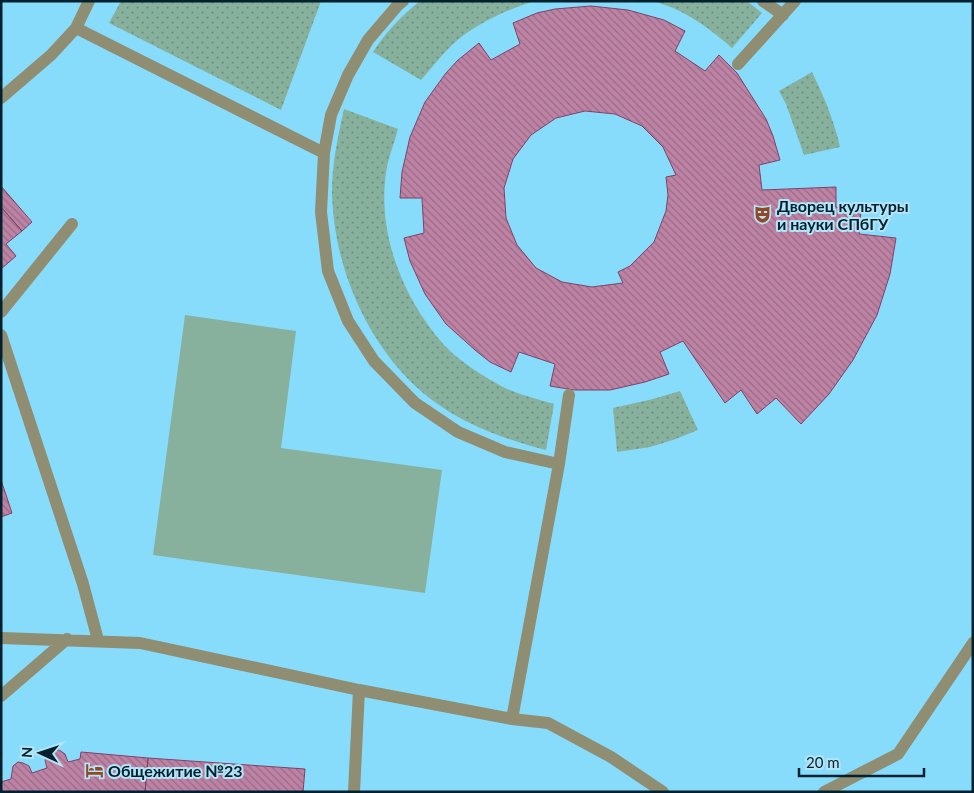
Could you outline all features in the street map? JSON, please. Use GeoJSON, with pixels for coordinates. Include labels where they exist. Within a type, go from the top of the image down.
{"type":"FeatureCollection","features":[{"type":"Feature","properties":{"kind":"lane"},"geometry":{"type":"LineString","coordinates":[[1,98],[50,55],[76,28],[89,1]]}},
{"type":"Feature","properties":{"kind":"lane"},"geometry":{"type":"LineString","coordinates":[[763,1],[783,15]]}},
{"type":"Feature","properties":{"kind":"lane"},"geometry":{"type":"LineString","coordinates":[[738,64],[795,1]]}},
{"type":"Feature","properties":{"kind":"lane"},"geometry":{"type":"LineString","coordinates":[[395,3],[368,40],[348,75],[331,115],[324,153],[321,212],[328,271],[348,321],[374,361],[415,403],[458,432],[505,452],[558,464]]}},
{"type":"Feature","properties":{"kind":"lane"},"geometry":{"type":"LineString","coordinates":[[76,28],[324,153]]}},
{"type":"Feature","properties":{"kind":"lane"},"geometry":{"type":"LineString","coordinates":[[1,312],[72,224]]}},
{"type":"Feature","properties":{"kind":"lane"},"geometry":{"type":"LineString","coordinates":[[1,335],[83,584],[98,640]]}},
{"type":"Feature","properties":{"kind":"lane"},"geometry":{"type":"LineString","coordinates":[[512,719],[569,395]]}},
{"type":"Feature","properties":{"kind":"lane"},"geometry":{"type":"LineString","coordinates":[[1,638],[140,643],[359,690],[512,719],[548,723],[611,757],[663,792]]}},
{"type":"Feature","properties":{"kind":"lane"},"geometry":{"type":"LineString","coordinates":[[1,696],[67,640]]}},
{"type":"Feature","properties":{"kind":"lane"},"geometry":{"type":"LineString","coordinates":[[824,792],[898,754],[973,643]]}},
{"type":"Feature","properties":{"kind":"lane"},"geometry":{"type":"LineString","coordinates":[[354,792],[359,690]]}},
{"type":"Feature","properties":{"kind":"green space"},"geometry":{"type":"Polygon","coordinates":[[[121,1],[321,1],[281,110],[109,23],[121,1]]]}},
{"type":"Feature","properties":{"kind":"green space"},"geometry":{"type":"Polygon","coordinates":[[[420,1],[534,1],[500,14],[468,32],[449,48],[421,80],[373,52],[394,25],[420,1]]]}},
{"type":"Feature","properties":{"kind":"green space"},"geometry":{"type":"Polygon","coordinates":[[[652,1],[747,1],[762,13],[732,48],[714,33],[685,14],[664,4],[652,1]]]}},
{"type":"Feature","properties":{"kind":"green space"},"geometry":{"type":"Polygon","coordinates":[[[812,72],[835,127],[840,147],[804,155],[786,104],[779,91],[812,72]]]}},
{"type":"Feature","properties":{"kind":"green space"},"geometry":{"type":"Polygon","coordinates":[[[344,109],[398,129],[386,173],[384,196],[386,220],[390,243],[397,265],[417,308],[444,345],[472,368],[509,390],[554,404],[546,450],[486,431],[445,409],[410,381],[373,334],[359,307],[348,279],[339,250],[334,220],[333,171],[344,109]]]}},
{"type":"Feature","properties":{"kind":"green space"},"geometry":{"type":"Polygon","coordinates":[[[185,315],[296,331],[281,448],[442,470],[425,593],[153,555],[185,315]]]}},
{"type":"Feature","properties":{"kind":"green space"},"geometry":{"type":"Polygon","coordinates":[[[680,391],[698,430],[650,447],[617,452],[613,408],[680,391]]]}},
{"type":"Feature","properties":{"kind":"building","name":"Дворец культуры и науки СПбГУ"},"geometry":{"type":"Polygon","coordinates":[[[591,6],[628,10],[664,20],[685,31],[675,51],[705,71],[719,55],[737,73],[766,119],[780,160],[759,165],[762,190],[836,187],[836,207],[861,209],[859,234],[896,238],[890,274],[877,315],[853,360],[829,394],[801,424],[776,398],[757,414],[741,390],[725,403],[683,341],[660,352],[669,374],[610,390],[574,390],[550,386],[555,364],[519,352],[511,372],[490,362],[446,324],[425,294],[410,261],[404,238],[424,233],[422,198],[400,198],[402,172],[410,137],[425,102],[446,73],[458,60],[479,43],[491,60],[520,44],[513,23],[537,13],[555,9],[591,6]],[[585,111],[556,118],[531,135],[513,159],[504,188],[506,218],[517,245],[536,268],[562,282],[592,287],[623,283],[618,272],[630,266],[654,242],[666,211],[668,195],[666,177],[676,175],[663,147],[642,126],[615,114],[585,111]]]}},
{"type":"Feature","properties":{"kind":"building"},"geometry":{"type":"Polygon","coordinates":[[[1,186],[32,222],[22,231],[1,207],[1,186]]]}},
{"type":"Feature","properties":{"kind":"building"},"geometry":{"type":"Polygon","coordinates":[[[1,207],[22,231],[6,244],[16,256],[1,269],[1,207]]]}},
{"type":"Feature","properties":{"kind":"building"},"geometry":{"type":"Polygon","coordinates":[[[1,480],[12,513],[1,517],[1,480]]]}},
{"type":"Feature","properties":{"kind":"building","name":"Общежитие №23"},"geometry":{"type":"Polygon","coordinates":[[[59,750],[65,754],[68,762],[80,759],[81,752],[148,758],[145,792],[1,792],[1,782],[11,779],[13,766],[18,762],[29,766],[32,773],[47,768],[45,760],[48,754],[59,750]]]}},
{"type":"Feature","properties":{"kind":"building"},"geometry":{"type":"Polygon","coordinates":[[[148,758],[305,769],[303,792],[145,792],[148,758]]]}},
{"type":"Feature","properties":{"kind":"place","name":"Дворец культуры и науки СПбГУ"},"geometry":{"type":"Point","coordinates":[763,214]}},
{"type":"Feature","properties":{"kind":"place","name":"Общежитие №23"},"geometry":{"type":"Point","coordinates":[94,770]}}]}
